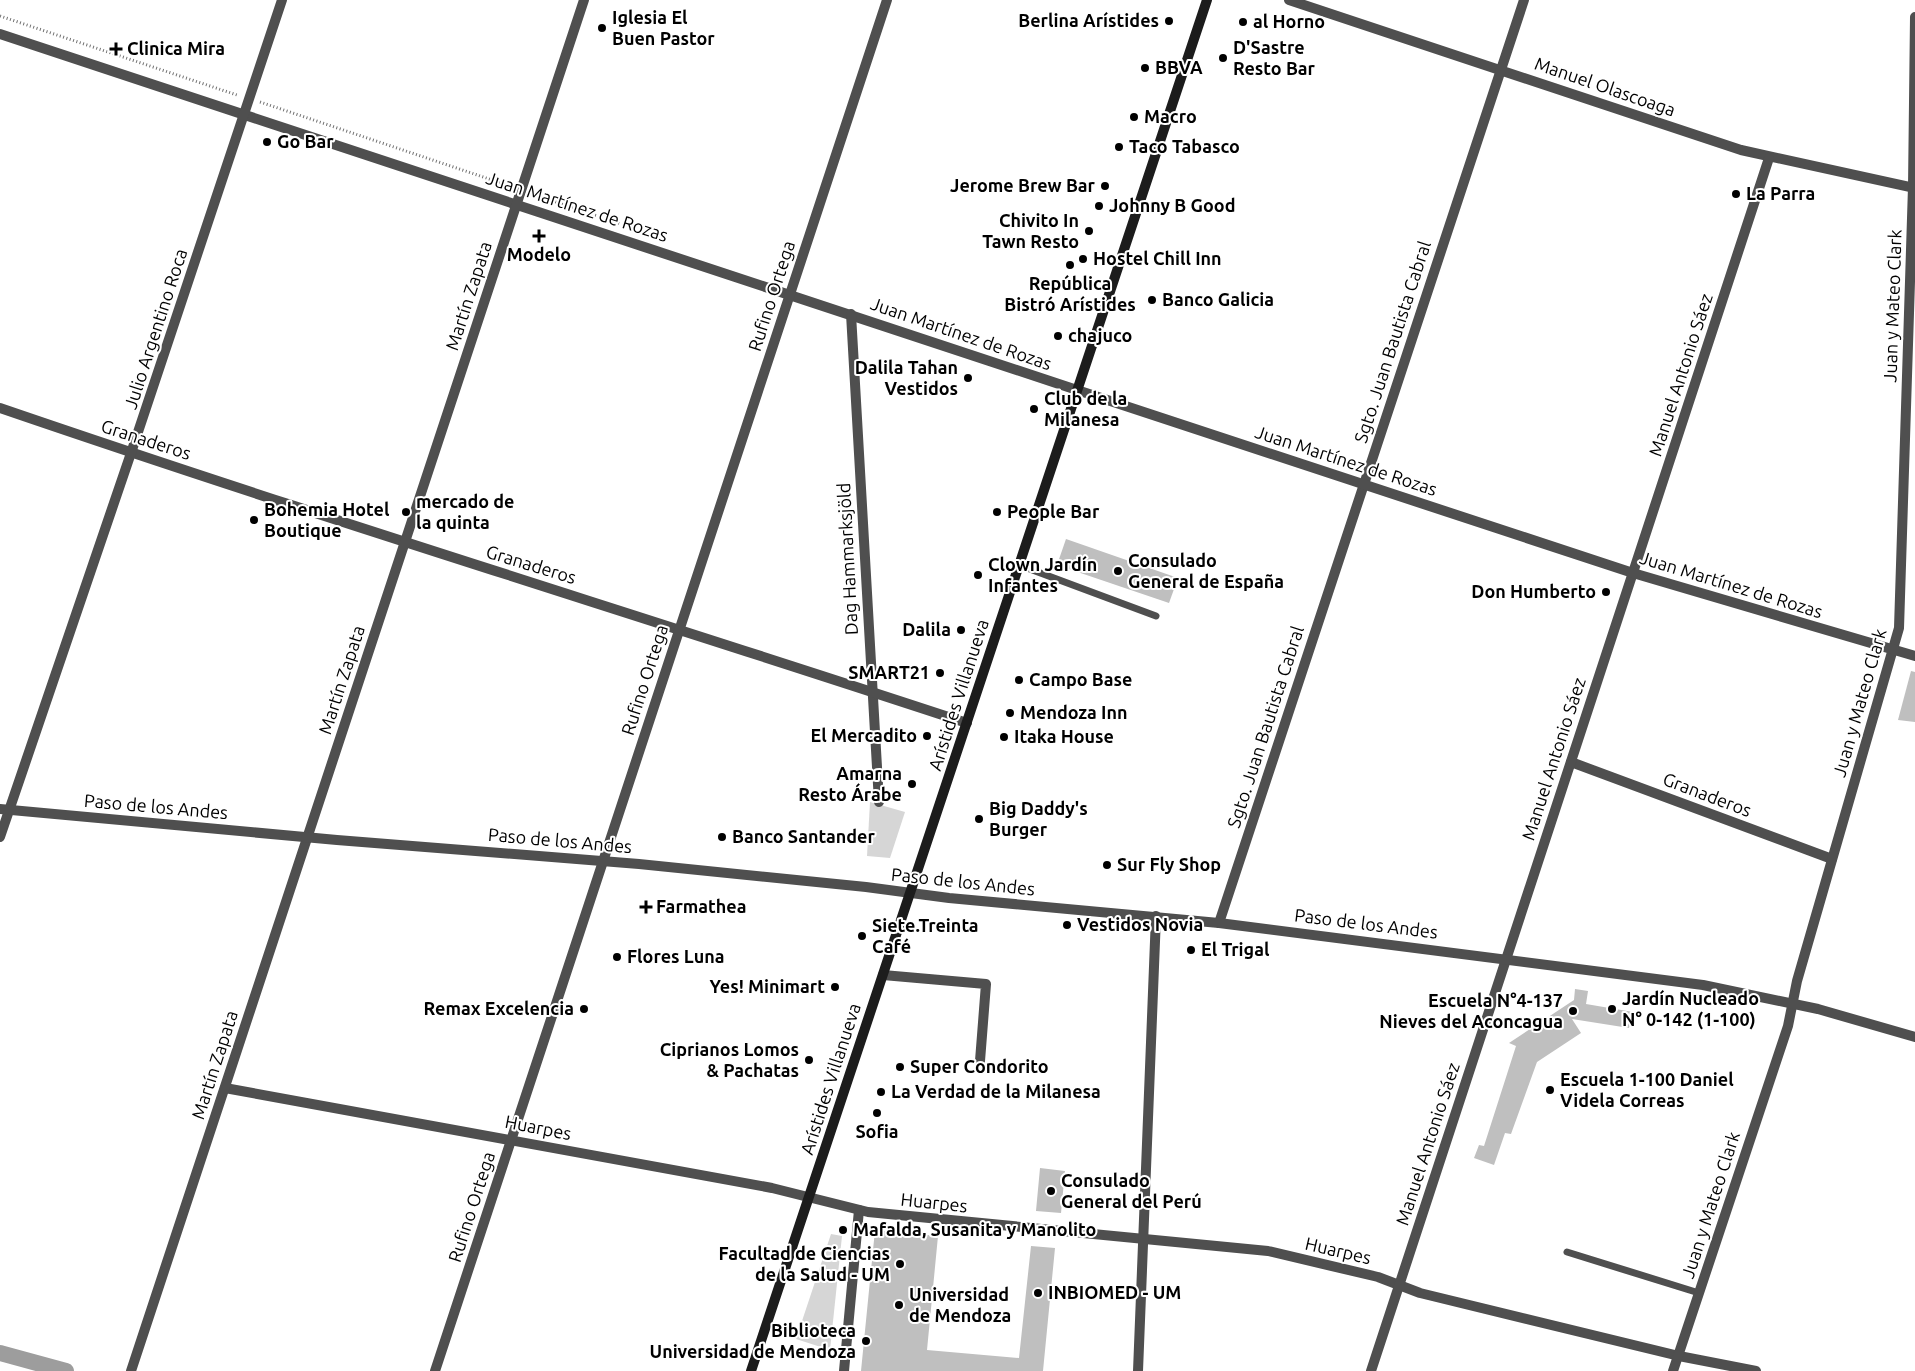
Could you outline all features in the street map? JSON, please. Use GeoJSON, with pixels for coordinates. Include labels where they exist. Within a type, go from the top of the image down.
{"type":"FeatureCollection","features":[{"type":"Feature","properties":{"kind":"main road","name":"Arístides Villanueva"},"geometry":{"type":"LineString","coordinates":[[751,1371],[1208,0]]}},
{"type":"Feature","properties":{"kind":"street","name":"Julio Argentino Roca"},"geometry":{"type":"LineString","coordinates":[[0,837],[4,810],[131,453],[282,0]]}},
{"type":"Feature","properties":{"kind":"street","name":"Martín Zapata"},"geometry":{"type":"LineString","coordinates":[[131,1371],[584,0]]}},
{"type":"Feature","properties":{"kind":"street","name":"Rufino Ortega"},"geometry":{"type":"LineString","coordinates":[[435,1371],[887,0]]}},
{"type":"Feature","properties":{"kind":"street","name":"Manuel Olascoaga"},"geometry":{"type":"LineString","coordinates":[[1289,0],[1769,158],[1914,187]]}},
{"type":"Feature","properties":{"kind":"street","name":"Sgto. Juan Bautista Cabral"},"geometry":{"type":"LineString","coordinates":[[1219,922],[1524,0]]}},
{"type":"Feature","properties":{"kind":"street","name":"Juan y Mateo Clark"},"geometry":{"type":"LineString","coordinates":[[1674,1371],[1788,1026],[1792,1003],[1832,860],[1893,651],[1900,616],[1914,187],[1915,18]]}},
{"type":"Feature","properties":{"kind":"street","name":"Juan Martínez de Rozas"},"geometry":{"type":"LineString","coordinates":[[0,34],[1633,573],[1915,656]]}},
{"type":"Feature","properties":{"kind":"street","name":"Manuel Antonio Sáez"},"geometry":{"type":"LineString","coordinates":[[1371,1371],[1769,158]]}},
{"type":"Feature","properties":{"kind":"street","name":"Dag Hammarksjöld"},"geometry":{"type":"LineString","coordinates":[[851,314],[879,802]]}},
{"type":"Feature","properties":{"kind":"street","name":"Granaderos"},"geometry":{"type":"LineString","coordinates":[[0,408],[131,453],[405,542],[680,628],[966,723]]}},
{"type":"Feature","properties":{"kind":"street","name":"Granaderos"},"geometry":{"type":"LineString","coordinates":[[1571,762],[1832,860]]}},
{"type":"Feature","properties":{"kind":"street","name":"Paso de los Andes"},"geometry":{"type":"LineString","coordinates":[[4,810],[308,838],[602,861],[910,893],[1219,922],[1703,985],[1792,1003],[1915,1038]]}},
{"type":"Feature","properties":{"kind":"street"},"geometry":{"type":"LineString","coordinates":[[1138,1371],[1156,916]]}},
{"type":"Feature","properties":{"kind":"street"},"geometry":{"type":"LineString","coordinates":[[883,975],[986,984],[980,1061]]}},
{"type":"Feature","properties":{"kind":"street","name":"Huarpes"},"geometry":{"type":"LineString","coordinates":[[225,1088],[772,1188],[859,1210],[1268,1252],[1365,1273],[1420,1293],[1678,1356],[1756,1371]]}},
{"type":"Feature","properties":{"kind":"street"},"geometry":{"type":"LineString","coordinates":[[844,1371],[859,1210]]}},
{"type":"Feature","properties":{"kind":"lane"},"geometry":{"type":"LineString","coordinates":[[1019,565],[1156,616]]}},
{"type":"Feature","properties":{"kind":"lane"},"geometry":{"type":"LineString","coordinates":[[1567,1252],[1699,1293]]}},
{"type":"Feature","properties":{"kind":"shaded area"},"geometry":{"type":"Polygon","coordinates":[[[870,802],[905,812],[890,858],[867,856],[870,802]]]}},
{"type":"Feature","properties":{"kind":"shaded area"},"geometry":{"type":"Polygon","coordinates":[[[831,1234],[842,1236],[830,1350],[796,1339],[831,1234]]]}},
{"type":"Feature","properties":{"kind":"building","name":"Consulado General de España"},"geometry":{"type":"Polygon","coordinates":[[[1066,539],[1178,578],[1169,603],[1057,565],[1066,539]]]}},
{"type":"Feature","properties":{"kind":"building"},"geometry":{"type":"Polygon","coordinates":[[[1911,671],[1915,672],[1915,722],[1898,720],[1911,671]]]}},
{"type":"Feature","properties":{"kind":"building"},"geometry":{"type":"Polygon","coordinates":[[[1575,989],[1588,991],[1586,1004],[1633,1012],[1629,1028],[1572,1019],[1581,1033],[1537,1062],[1511,1134],[1505,1133],[1494,1165],[1474,1158],[1479,1145],[1484,1146],[1516,1046],[1509,1043],[1574,1000],[1575,989]]]}},
{"type":"Feature","properties":{"kind":"building","name":"Consulado General del Perú"},"geometry":{"type":"Polygon","coordinates":[[[1040,1168],[1065,1171],[1061,1213],[1036,1211],[1040,1168]]]}},
{"type":"Feature","properties":{"kind":"building","name":"Universidad de Mendoza"},"geometry":{"type":"Polygon","coordinates":[[[875,1230],[938,1236],[927,1350],[1019,1358],[1031,1246],[1055,1248],[1043,1371],[861,1371],[875,1230]]]}},
{"type":"Feature","properties":{"kind":"waterway"},"geometry":{"type":"LineString","coordinates":[[0,1353],[66,1371]]}},
{"type":"Feature","properties":{"kind":"place","name":"Berlina Arístides"},"geometry":{"type":"Point","coordinates":[1169,21]}},
{"type":"Feature","properties":{"kind":"place","name":"al Horno"},"geometry":{"type":"Point","coordinates":[1243,22]}},
{"type":"Feature","properties":{"kind":"place","name":"Iglesia El Buen Pastor"},"geometry":{"type":"Point","coordinates":[602,28]}},
{"type":"Feature","properties":{"kind":"place","name":"Clinica Mira"},"geometry":{"type":"Point","coordinates":[116,49]}},
{"type":"Feature","properties":{"kind":"place","name":"D'Sastre Resto Bar"},"geometry":{"type":"Point","coordinates":[1223,58]}},
{"type":"Feature","properties":{"kind":"place","name":"BBVA"},"geometry":{"type":"Point","coordinates":[1145,68]}},
{"type":"Feature","properties":{"kind":"place","name":"Macro"},"geometry":{"type":"Point","coordinates":[1134,117]}},
{"type":"Feature","properties":{"kind":"place","name":"Go Bar"},"geometry":{"type":"Point","coordinates":[267,142]}},
{"type":"Feature","properties":{"kind":"place","name":"Taco Tabasco"},"geometry":{"type":"Point","coordinates":[1119,147]}},
{"type":"Feature","properties":{"kind":"place","name":"Jerome Brew Bar"},"geometry":{"type":"Point","coordinates":[1105,186]}},
{"type":"Feature","properties":{"kind":"place","name":"La Parra"},"geometry":{"type":"Point","coordinates":[1736,194]}},
{"type":"Feature","properties":{"kind":"place","name":"Johnny B Good"},"geometry":{"type":"Point","coordinates":[1099,206]}},
{"type":"Feature","properties":{"kind":"place","name":"Chivito In Tawn Resto"},"geometry":{"type":"Point","coordinates":[1089,231]}},
{"type":"Feature","properties":{"kind":"place","name":"Modelo"},"geometry":{"type":"Point","coordinates":[539,236]}},
{"type":"Feature","properties":{"kind":"place","name":"Hostel Chill Inn"},"geometry":{"type":"Point","coordinates":[1083,259]}},
{"type":"Feature","properties":{"kind":"place","name":"República Bistró Arístides"},"geometry":{"type":"Point","coordinates":[1070,265]}},
{"type":"Feature","properties":{"kind":"place","name":"Banco Galicia"},"geometry":{"type":"Point","coordinates":[1152,300]}},
{"type":"Feature","properties":{"kind":"place","name":"chajuco"},"geometry":{"type":"Point","coordinates":[1058,336]}},
{"type":"Feature","properties":{"kind":"place","name":"Dalila Tahan Vestidos"},"geometry":{"type":"Point","coordinates":[968,378]}},
{"type":"Feature","properties":{"kind":"place","name":"Club de la Milanesa"},"geometry":{"type":"Point","coordinates":[1034,409]}},
{"type":"Feature","properties":{"kind":"place","name":"mercado de la quinta"},"geometry":{"type":"Point","coordinates":[406,512]}},
{"type":"Feature","properties":{"kind":"place","name":"People Bar"},"geometry":{"type":"Point","coordinates":[997,512]}},
{"type":"Feature","properties":{"kind":"place","name":"Bohemia Hotel Boutique"},"geometry":{"type":"Point","coordinates":[254,520]}},
{"type":"Feature","properties":{"kind":"place","name":"Consulado General de España"},"geometry":{"type":"Point","coordinates":[1118,571]}},
{"type":"Feature","properties":{"kind":"place","name":"Clown Jardín Infantes"},"geometry":{"type":"Point","coordinates":[978,575]}},
{"type":"Feature","properties":{"kind":"place","name":"Don Humberto"},"geometry":{"type":"Point","coordinates":[1606,592]}},
{"type":"Feature","properties":{"kind":"place","name":"Dalila"},"geometry":{"type":"Point","coordinates":[961,630]}},
{"type":"Feature","properties":{"kind":"place","name":"SMART21"},"geometry":{"type":"Point","coordinates":[940,673]}},
{"type":"Feature","properties":{"kind":"place","name":"Campo Base"},"geometry":{"type":"Point","coordinates":[1019,680]}},
{"type":"Feature","properties":{"kind":"place","name":"Mendoza Inn"},"geometry":{"type":"Point","coordinates":[1010,713]}},
{"type":"Feature","properties":{"kind":"place","name":"El Mercadito"},"geometry":{"type":"Point","coordinates":[927,736]}},
{"type":"Feature","properties":{"kind":"place","name":"Itaka House"},"geometry":{"type":"Point","coordinates":[1004,737]}},
{"type":"Feature","properties":{"kind":"place","name":"Amarna Resto Árabe"},"geometry":{"type":"Point","coordinates":[912,784]}},
{"type":"Feature","properties":{"kind":"place","name":"Big Daddy's Burger"},"geometry":{"type":"Point","coordinates":[979,819]}},
{"type":"Feature","properties":{"kind":"place","name":"Banco Santander"},"geometry":{"type":"Point","coordinates":[722,837]}},
{"type":"Feature","properties":{"kind":"place","name":"Sur Fly Shop"},"geometry":{"type":"Point","coordinates":[1107,865]}},
{"type":"Feature","properties":{"kind":"place","name":"Farmathea"},"geometry":{"type":"Point","coordinates":[646,907]}},
{"type":"Feature","properties":{"kind":"place","name":"Vestidos Novia"},"geometry":{"type":"Point","coordinates":[1067,925]}},
{"type":"Feature","properties":{"kind":"place","name":"Siete.Treinta Café"},"geometry":{"type":"Point","coordinates":[862,936]}},
{"type":"Feature","properties":{"kind":"place","name":"El Trigal"},"geometry":{"type":"Point","coordinates":[1191,950]}},
{"type":"Feature","properties":{"kind":"place","name":"Flores Luna"},"geometry":{"type":"Point","coordinates":[617,957]}},
{"type":"Feature","properties":{"kind":"place","name":"Yes! Minimart"},"geometry":{"type":"Point","coordinates":[835,987]}},
{"type":"Feature","properties":{"kind":"place","name":"Remax Excelencia"},"geometry":{"type":"Point","coordinates":[584,1009]}},
{"type":"Feature","properties":{"kind":"place","name":"Jardín Nucleado N° 0-142 (1-100)"},"geometry":{"type":"Point","coordinates":[1612,1009]}},
{"type":"Feature","properties":{"kind":"place","name":"Escuela N°4-137 Nieves del Aconcagua"},"geometry":{"type":"Point","coordinates":[1573,1011]}},
{"type":"Feature","properties":{"kind":"place","name":"Ciprianos Lomos & Pachatas"},"geometry":{"type":"Point","coordinates":[809,1060]}},
{"type":"Feature","properties":{"kind":"place","name":"Super Condorito"},"geometry":{"type":"Point","coordinates":[900,1067]}},
{"type":"Feature","properties":{"kind":"place","name":"Escuela 1-100 Daniel Videla Correas"},"geometry":{"type":"Point","coordinates":[1550,1090]}},
{"type":"Feature","properties":{"kind":"place","name":"La Verdad de la Milanesa"},"geometry":{"type":"Point","coordinates":[881,1092]}},
{"type":"Feature","properties":{"kind":"place","name":"Sofia"},"geometry":{"type":"Point","coordinates":[877,1113]}},
{"type":"Feature","properties":{"kind":"place","name":"Consulado General del Perú"},"geometry":{"type":"Point","coordinates":[1051,1191]}},
{"type":"Feature","properties":{"kind":"place","name":"Mafalda, Susanita y Manolito"},"geometry":{"type":"Point","coordinates":[843,1230]}},
{"type":"Feature","properties":{"kind":"place","name":"Facultad de Ciencias de la Salud - UM"},"geometry":{"type":"Point","coordinates":[900,1264]}},
{"type":"Feature","properties":{"kind":"place","name":"INBIOMED - UM"},"geometry":{"type":"Point","coordinates":[1038,1293]}},
{"type":"Feature","properties":{"kind":"place","name":"Universidad de Mendoza"},"geometry":{"type":"Point","coordinates":[899,1305]}},
{"type":"Feature","properties":{"kind":"place","name":"Biblioteca Universidad de Mendoza"},"geometry":{"type":"Point","coordinates":[866,1341]}}]}
